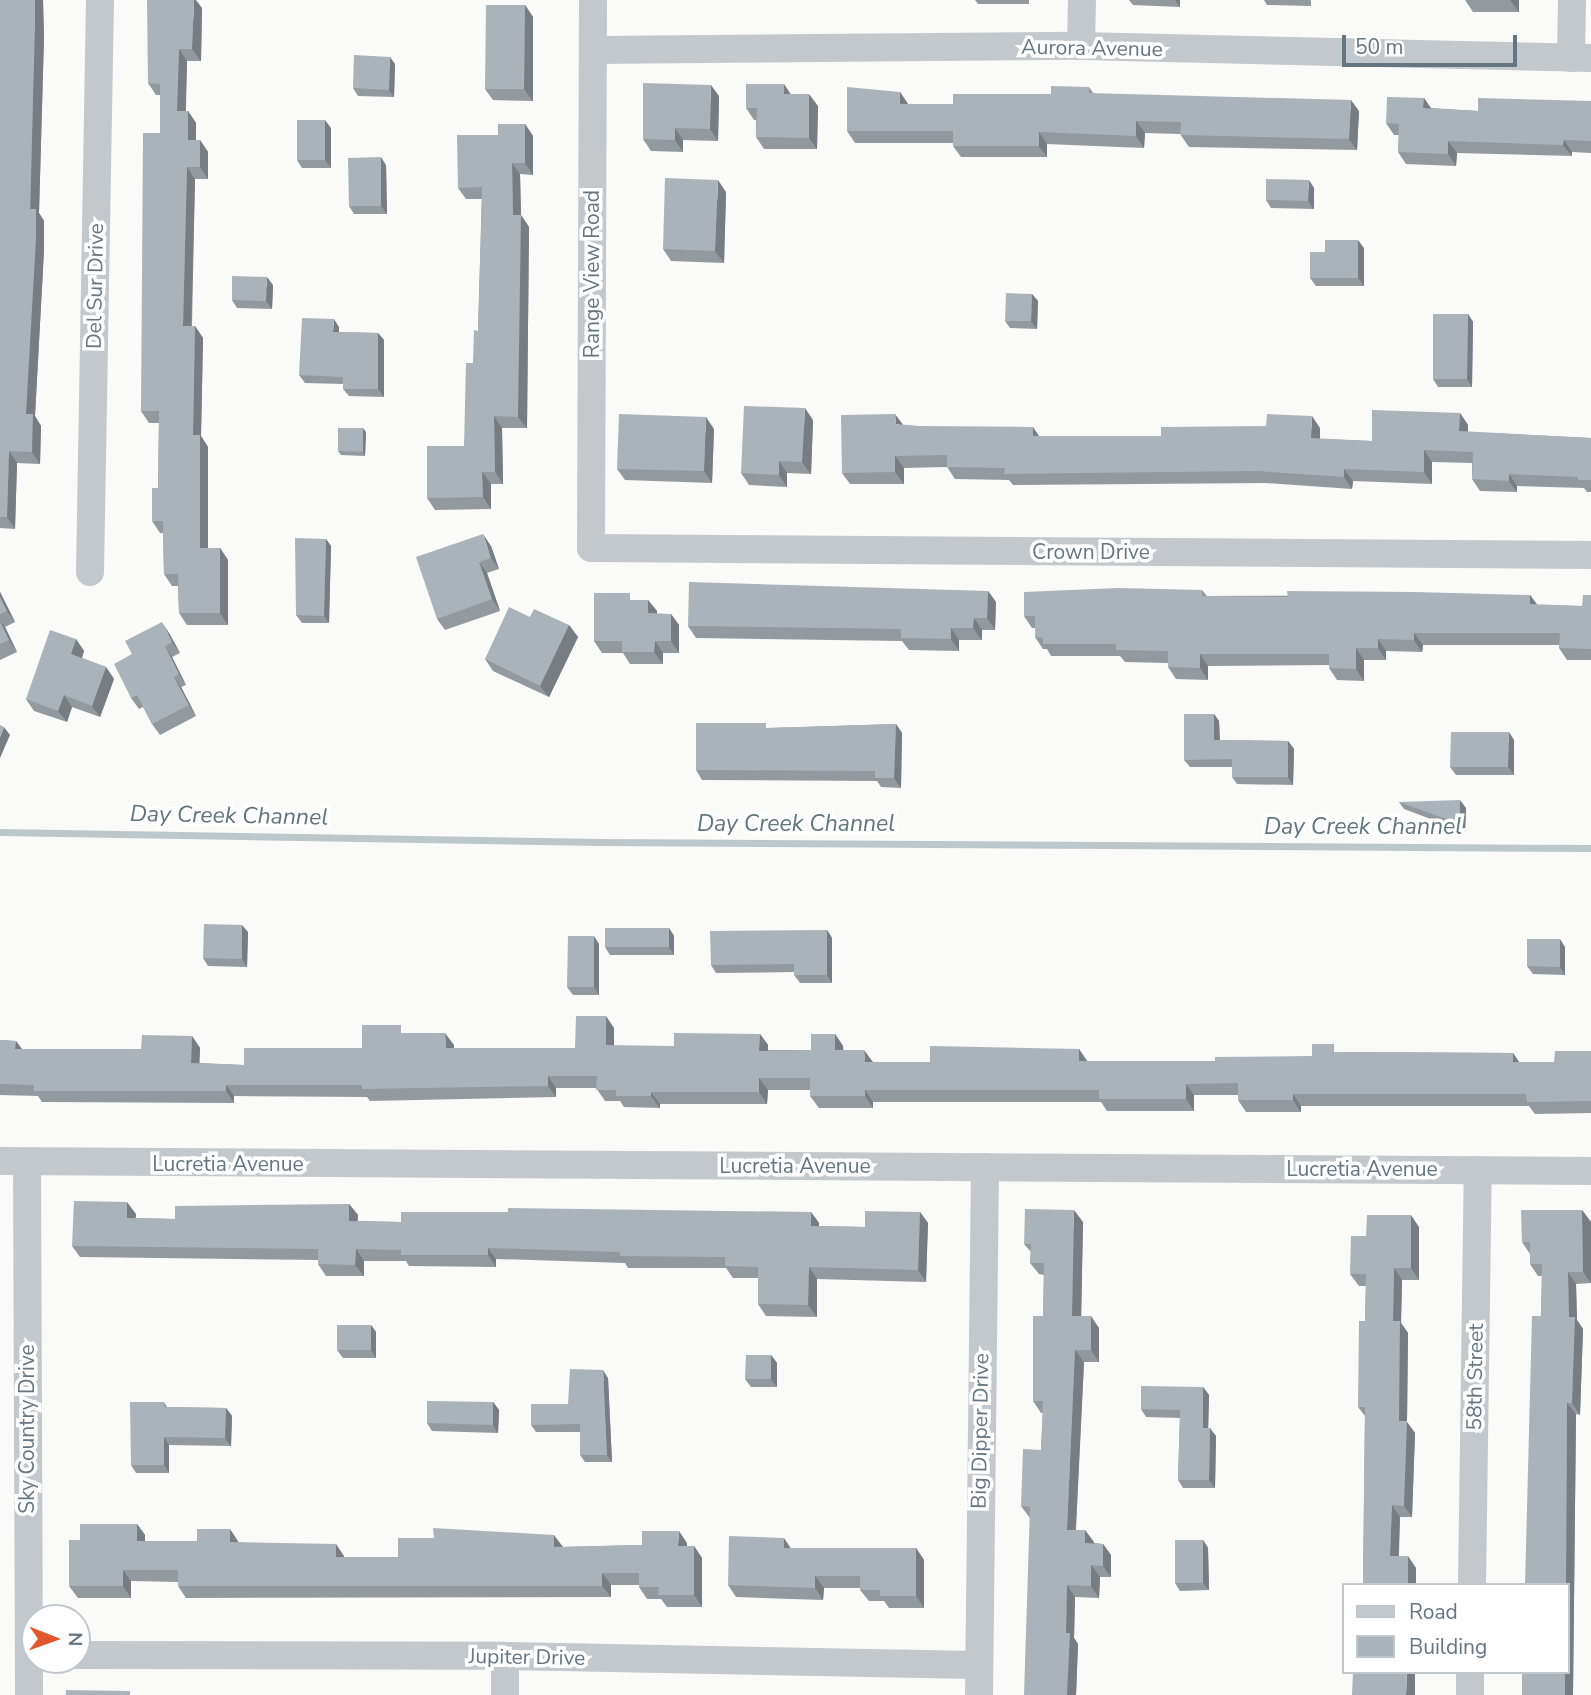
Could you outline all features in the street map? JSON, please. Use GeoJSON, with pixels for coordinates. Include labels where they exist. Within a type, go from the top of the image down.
{"type":"FeatureCollection","features":[{"type":"Feature","properties":{"kind":"street","name":"Del Sur Drive"},"geometry":{"type":"LineString","coordinates":[[90,572],[100,0]]}},
{"type":"Feature","properties":{"kind":"street","name":"Range View Road"},"geometry":{"type":"LineString","coordinates":[[591,548],[593,0]]}},
{"type":"Feature","properties":{"kind":"street"},"geometry":{"type":"LineString","coordinates":[[1081,46],[1082,0]]}},
{"type":"Feature","properties":{"kind":"street"},"geometry":{"type":"LineString","coordinates":[[1572,0],[1581,58]]}},
{"type":"Feature","properties":{"kind":"street","name":"Aurora Avenue"},"geometry":{"type":"LineString","coordinates":[[593,50],[1081,46],[1581,58]]}},
{"type":"Feature","properties":{"kind":"street","name":"Crown Drive"},"geometry":{"type":"LineString","coordinates":[[591,548],[1591,555]]}},
{"type":"Feature","properties":{"kind":"street","name":"Lucretia Avenue"},"geometry":{"type":"LineString","coordinates":[[13,1162],[1591,1171]]}},
{"type":"Feature","properties":{"kind":"street","name":"Sky Country Drive"},"geometry":{"type":"LineString","coordinates":[[13,1162],[30,1604]]}},
{"type":"Feature","properties":{"kind":"street","name":"Big Dipper Drive"},"geometry":{"type":"LineString","coordinates":[[979,1695],[977,1665],[985,1167]]}},
{"type":"Feature","properties":{"kind":"street","name":"58th Street"},"geometry":{"type":"LineString","coordinates":[[1472,1583],[1478,1170]]}},
{"type":"Feature","properties":{"kind":"street","name":"Jupiter Drive"},"geometry":{"type":"LineString","coordinates":[[91,1655],[505,1656],[977,1665]]}},
{"type":"Feature","properties":{"kind":"street"},"geometry":{"type":"LineString","coordinates":[[505,1656],[505,1695]]}},
{"type":"Feature","properties":{"kind":"street","name":"Sky Country Drive"},"geometry":{"type":"LineString","coordinates":[[29,1695],[31,1674]]}},
{"type":"Feature","properties":{"kind":"street"},"geometry":{"type":"LineString","coordinates":[[1470,1674],[1470,1695]]}},
{"type":"Feature","properties":{"kind":"building"},"geometry":{"type":"Polygon","coordinates":[[[0,0],[35,0],[30,209],[36,209],[36,239],[26,414],[33,414],[32,452],[9,451],[7,517],[0,517],[0,0]]]}},
{"type":"Feature","properties":{"kind":"building"},"geometry":{"type":"Polygon","coordinates":[[[147,0],[194,0],[192,49],[179,49],[177,111],[188,111],[188,140],[200,140],[200,167],[187,167],[183,326],[195,326],[193,435],[200,435],[200,548],[220,548],[220,613],[179,613],[178,574],[164,574],[163,521],[152,521],[152,488],[158,488],[159,411],[141,411],[143,133],[160,133],[160,84],[148,83],[147,0]]]}},
{"type":"Feature","properties":{"kind":"building"},"geometry":{"type":"Polygon","coordinates":[[[486,5],[525,5],[524,89],[485,89],[486,5]]]}},
{"type":"Feature","properties":{"kind":"building"},"geometry":{"type":"Polygon","coordinates":[[[354,55],[390,57],[389,90],[353,88],[354,55]]]}},
{"type":"Feature","properties":{"kind":"building"},"geometry":{"type":"Polygon","coordinates":[[[643,83],[711,85],[710,129],[675,128],[675,140],[643,139],[643,83]]]}},
{"type":"Feature","properties":{"kind":"building"},"geometry":{"type":"Polygon","coordinates":[[[746,84],[784,84],[784,94],[809,94],[809,138],[756,137],[757,108],[746,108],[746,84]]]}},
{"type":"Feature","properties":{"kind":"building"},"geometry":{"type":"Polygon","coordinates":[[[1051,86],[1089,87],[1089,93],[1351,100],[1349,139],[1180,135],[1181,122],[1136,121],[1136,136],[1039,132],[1039,146],[953,146],[953,131],[847,131],[847,87],[900,92],[900,104],[953,104],[953,94],[1051,94],[1051,86]]]}},
{"type":"Feature","properties":{"kind":"building"},"geometry":{"type":"Polygon","coordinates":[[[1387,97],[1424,98],[1423,108],[1478,111],[1478,98],[1591,101],[1591,141],[1564,140],[1563,145],[1448,141],[1448,154],[1398,152],[1399,124],[1386,123],[1387,97]]]}},
{"type":"Feature","properties":{"kind":"building"},"geometry":{"type":"Polygon","coordinates":[[[297,120],[325,120],[325,160],[297,160],[297,120]]]}},
{"type":"Feature","properties":{"kind":"building"},"geometry":{"type":"Polygon","coordinates":[[[498,124],[525,124],[525,163],[512,163],[513,215],[521,215],[518,417],[494,416],[495,472],[482,472],[483,497],[427,498],[427,446],[464,446],[466,363],[473,363],[474,330],[478,331],[482,187],[458,188],[457,135],[498,135],[498,124]]]}},
{"type":"Feature","properties":{"kind":"building"},"geometry":{"type":"Polygon","coordinates":[[[381,157],[381,206],[349,206],[348,158],[381,157]]]}},
{"type":"Feature","properties":{"kind":"building"},"geometry":{"type":"Polygon","coordinates":[[[665,178],[718,180],[715,251],[663,249],[665,178]]]}},
{"type":"Feature","properties":{"kind":"building"},"geometry":{"type":"Polygon","coordinates":[[[1266,179],[1309,180],[1308,201],[1266,200],[1266,179]]]}},
{"type":"Feature","properties":{"kind":"building"},"geometry":{"type":"Polygon","coordinates":[[[1325,240],[1358,240],[1358,278],[1310,278],[1310,252],[1325,252],[1325,240]]]}},
{"type":"Feature","properties":{"kind":"building"},"geometry":{"type":"Polygon","coordinates":[[[232,276],[267,277],[266,301],[232,300],[232,276]]]}},
{"type":"Feature","properties":{"kind":"building"},"geometry":{"type":"Polygon","coordinates":[[[1006,293],[1032,294],[1031,321],[1005,321],[1006,293]]]}},
{"type":"Feature","properties":{"kind":"building"},"geometry":{"type":"Polygon","coordinates":[[[1433,314],[1468,314],[1467,379],[1433,379],[1433,314]]]}},
{"type":"Feature","properties":{"kind":"building"},"geometry":{"type":"Polygon","coordinates":[[[302,318],[334,319],[333,332],[378,333],[378,389],[343,389],[343,377],[299,375],[302,318]]]}},
{"type":"Feature","properties":{"kind":"building"},"geometry":{"type":"Polygon","coordinates":[[[744,406],[805,408],[802,462],[779,461],[779,475],[741,473],[744,406]]]}},
{"type":"Feature","properties":{"kind":"building"},"geometry":{"type":"Polygon","coordinates":[[[1372,410],[1460,413],[1459,431],[1591,438],[1591,480],[1509,474],[1509,481],[1472,479],[1473,452],[1424,450],[1424,472],[1344,469],[1344,477],[1257,471],[1004,474],[1005,468],[947,467],[947,455],[895,456],[895,472],[842,473],[841,415],[895,414],[896,424],[918,426],[1033,427],[1033,436],[1161,436],[1161,427],[1266,426],[1267,414],[1312,416],[1311,438],[1372,441],[1372,410]]]}},
{"type":"Feature","properties":{"kind":"building"},"geometry":{"type":"Polygon","coordinates":[[[619,414],[706,417],[704,471],[617,469],[619,414]]]}},
{"type":"Feature","properties":{"kind":"building"},"geometry":{"type":"Polygon","coordinates":[[[338,428],[363,428],[363,452],[338,451],[338,428]]]}},
{"type":"Feature","properties":{"kind":"building"},"geometry":{"type":"Polygon","coordinates":[[[483,534],[491,558],[479,562],[492,599],[437,619],[416,557],[483,534]]]}},
{"type":"Feature","properties":{"kind":"building"},"geometry":{"type":"Polygon","coordinates":[[[295,538],[326,539],[324,616],[296,615],[295,538]]]}},
{"type":"Feature","properties":{"kind":"building"},"geometry":{"type":"Polygon","coordinates":[[[689,582],[988,591],[987,618],[974,618],[973,628],[951,628],[951,639],[901,638],[901,629],[688,626],[689,582]]]}},
{"type":"Feature","properties":{"kind":"building"},"geometry":{"type":"Polygon","coordinates":[[[1118,588],[1202,590],[1202,596],[1288,597],[1287,591],[1530,595],[1530,604],[1582,606],[1583,595],[1591,595],[1591,649],[1559,648],[1560,633],[1414,633],[1414,640],[1378,639],[1378,648],[1356,648],[1356,669],[1329,668],[1329,654],[1200,654],[1200,668],[1168,667],[1168,651],[1116,650],[1116,644],[1043,644],[1043,638],[1035,637],[1035,616],[1024,616],[1024,592],[1118,588]]]}},
{"type":"Feature","properties":{"kind":"building"},"geometry":{"type":"Polygon","coordinates":[[[594,593],[630,593],[630,600],[648,600],[648,613],[671,614],[671,641],[655,641],[654,652],[622,652],[622,641],[594,641],[594,593]]]}},
{"type":"Feature","properties":{"kind":"building"},"geometry":{"type":"Polygon","coordinates":[[[0,597],[7,611],[0,614],[0,597]]]}},
{"type":"Feature","properties":{"kind":"building"},"geometry":{"type":"Polygon","coordinates":[[[509,607],[530,617],[534,609],[569,625],[540,686],[485,659],[509,607]]]}},
{"type":"Feature","properties":{"kind":"building"},"geometry":{"type":"Polygon","coordinates":[[[0,622],[9,640],[0,644],[0,622]]]}},
{"type":"Feature","properties":{"kind":"building"},"geometry":{"type":"Polygon","coordinates":[[[162,622],[172,642],[165,646],[179,674],[174,677],[189,705],[152,724],[137,695],[131,698],[114,664],[132,654],[125,641],[162,622]]]}},
{"type":"Feature","properties":{"kind":"building"},"geometry":{"type":"Polygon","coordinates":[[[50,630],[76,639],[71,654],[106,667],[92,706],[64,695],[58,711],[26,699],[50,630]]]}},
{"type":"Feature","properties":{"kind":"building"},"geometry":{"type":"Polygon","coordinates":[[[1184,714],[1214,714],[1214,740],[1288,741],[1288,777],[1232,777],[1232,759],[1184,760],[1184,714]]]}},
{"type":"Feature","properties":{"kind":"building"},"geometry":{"type":"Polygon","coordinates":[[[696,723],[766,723],[766,728],[896,724],[894,778],[875,778],[875,771],[696,770],[696,723]]]}},
{"type":"Feature","properties":{"kind":"building"},"geometry":{"type":"Polygon","coordinates":[[[1451,732],[1509,732],[1508,767],[1450,767],[1451,732]]]}},
{"type":"Feature","properties":{"kind":"building"},"geometry":{"type":"Polygon","coordinates":[[[1460,800],[1460,824],[1399,802],[1460,800]]]}},
{"type":"Feature","properties":{"kind":"building"},"geometry":{"type":"Polygon","coordinates":[[[204,924],[242,925],[242,959],[203,958],[204,924]]]}},
{"type":"Feature","properties":{"kind":"building"},"geometry":{"type":"Polygon","coordinates":[[[605,928],[669,928],[669,947],[605,947],[605,928]]]}},
{"type":"Feature","properties":{"kind":"building"},"geometry":{"type":"Polygon","coordinates":[[[827,930],[827,975],[794,975],[794,964],[711,965],[710,931],[827,930]]]}},
{"type":"Feature","properties":{"kind":"building"},"geometry":{"type":"Polygon","coordinates":[[[568,936],[594,936],[594,987],[567,987],[568,936]]]}},
{"type":"Feature","properties":{"kind":"building"},"geometry":{"type":"Polygon","coordinates":[[[1527,939],[1560,939],[1560,967],[1527,966],[1527,939]]]}},
{"type":"Feature","properties":{"kind":"building"},"geometry":{"type":"Polygon","coordinates":[[[576,1016],[606,1016],[606,1045],[674,1046],[674,1033],[760,1034],[759,1051],[811,1050],[811,1034],[835,1034],[835,1050],[864,1050],[865,1062],[930,1062],[930,1046],[1079,1049],[1079,1061],[1215,1061],[1215,1057],[1312,1056],[1312,1044],[1334,1044],[1334,1052],[1513,1053],[1513,1062],[1554,1062],[1555,1051],[1591,1051],[1591,1101],[1527,1102],[1526,1094],[1293,1094],[1293,1100],[1238,1100],[1238,1083],[1186,1084],[1186,1099],[1099,1099],[1099,1090],[865,1090],[865,1096],[810,1096],[810,1078],[759,1078],[759,1092],[651,1092],[651,1096],[616,1096],[616,1090],[596,1090],[597,1076],[548,1076],[548,1086],[362,1089],[362,1085],[226,1085],[226,1091],[34,1091],[34,1085],[0,1084],[0,1040],[16,1041],[15,1049],[141,1049],[142,1035],[192,1036],[191,1063],[244,1065],[244,1048],[362,1048],[362,1025],[401,1025],[401,1033],[445,1033],[446,1048],[575,1048],[576,1016]]]}},
{"type":"Feature","properties":{"kind":"building"},"geometry":{"type":"Polygon","coordinates":[[[74,1201],[127,1202],[127,1218],[175,1219],[175,1206],[349,1204],[349,1221],[401,1222],[401,1212],[508,1212],[508,1208],[811,1212],[811,1226],[865,1227],[865,1211],[920,1212],[918,1270],[809,1267],[808,1305],[758,1304],[758,1267],[725,1266],[725,1257],[620,1256],[620,1252],[488,1248],[488,1255],[401,1255],[401,1250],[356,1249],[355,1265],[318,1264],[318,1249],[72,1246],[74,1201]]]}},
{"type":"Feature","properties":{"kind":"building"},"geometry":{"type":"Polygon","coordinates":[[[1025,1209],[1074,1210],[1072,1316],[1091,1316],[1091,1350],[1075,1350],[1067,1530],[1085,1530],[1085,1543],[1103,1544],[1103,1566],[1091,1565],[1091,1586],[1067,1585],[1066,1633],[1070,1633],[1067,1695],[1024,1695],[1030,1507],[1021,1506],[1023,1449],[1041,1450],[1043,1401],[1033,1401],[1033,1316],[1043,1316],[1044,1263],[1030,1263],[1031,1244],[1024,1244],[1025,1209]]]}},
{"type":"Feature","properties":{"kind":"building"},"geometry":{"type":"Polygon","coordinates":[[[1521,1210],[1582,1210],[1583,1272],[1568,1272],[1569,1317],[1575,1317],[1572,1403],[1567,1403],[1566,1583],[1525,1583],[1532,1316],[1541,1316],[1542,1264],[1530,1264],[1530,1242],[1522,1242],[1521,1210]]]}},
{"type":"Feature","properties":{"kind":"building"},"geometry":{"type":"Polygon","coordinates":[[[1367,1215],[1411,1215],[1411,1268],[1394,1268],[1393,1321],[1400,1321],[1399,1421],[1407,1421],[1404,1506],[1392,1505],[1390,1556],[1408,1556],[1408,1583],[1363,1583],[1365,1407],[1358,1407],[1359,1321],[1365,1321],[1366,1274],[1350,1274],[1351,1236],[1366,1236],[1367,1215]]]}},
{"type":"Feature","properties":{"kind":"building"},"geometry":{"type":"Polygon","coordinates":[[[337,1325],[371,1325],[371,1350],[337,1350],[337,1325]]]}},
{"type":"Feature","properties":{"kind":"building"},"geometry":{"type":"Polygon","coordinates":[[[746,1355],[771,1355],[771,1379],[745,1379],[746,1355]]]}},
{"type":"Feature","properties":{"kind":"building"},"geometry":{"type":"Polygon","coordinates":[[[570,1369],[603,1370],[607,1455],[580,1455],[580,1424],[531,1425],[531,1404],[568,1404],[570,1369]]]}},
{"type":"Feature","properties":{"kind":"building"},"geometry":{"type":"Polygon","coordinates":[[[1141,1386],[1203,1387],[1203,1428],[1210,1428],[1209,1480],[1178,1480],[1180,1410],[1141,1409],[1141,1386]]]}},
{"type":"Feature","properties":{"kind":"building"},"geometry":{"type":"Polygon","coordinates":[[[427,1401],[493,1402],[493,1425],[427,1423],[427,1401]]]}},
{"type":"Feature","properties":{"kind":"building"},"geometry":{"type":"Polygon","coordinates":[[[130,1402],[164,1402],[164,1407],[226,1408],[225,1438],[164,1437],[164,1465],[131,1465],[130,1402]]]}},
{"type":"Feature","properties":{"kind":"building"},"geometry":{"type":"Polygon","coordinates":[[[80,1524],[137,1524],[137,1541],[197,1541],[197,1529],[230,1529],[230,1542],[336,1544],[336,1557],[398,1557],[398,1538],[434,1538],[433,1528],[554,1535],[554,1547],[642,1545],[642,1531],[679,1531],[678,1546],[694,1546],[694,1595],[658,1595],[659,1587],[639,1587],[639,1573],[602,1573],[602,1586],[178,1586],[178,1570],[123,1570],[123,1586],[69,1586],[69,1540],[80,1540],[80,1524]]]}},
{"type":"Feature","properties":{"kind":"building"},"geometry":{"type":"Polygon","coordinates":[[[729,1536],[784,1538],[784,1548],[916,1548],[916,1596],[880,1596],[880,1590],[860,1590],[860,1576],[815,1576],[815,1588],[728,1585],[729,1536]]]}},
{"type":"Feature","properties":{"kind":"building"},"geometry":{"type":"Polygon","coordinates":[[[1175,1540],[1203,1540],[1203,1583],[1175,1583],[1175,1540]]]}},
{"type":"Feature","properties":{"kind":"building"},"geometry":{"type":"Polygon","coordinates":[[[1353,1674],[1407,1674],[1406,1695],[1352,1695],[1353,1674]]]}},
{"type":"Feature","properties":{"kind":"building"},"geometry":{"type":"Polygon","coordinates":[[[1522,1674],[1565,1674],[1565,1695],[1522,1695],[1522,1674]]]}},
{"type":"Feature","properties":{"kind":"building"},"geometry":{"type":"Polygon","coordinates":[[[66,1690],[130,1691],[130,1695],[66,1695],[66,1690]]]}},
{"type":"Feature","properties":{"kind":"waterway","name":"Day Creek Channel"},"geometry":{"type":"LineString","coordinates":[[0,832],[602,842],[1591,848]]}}]}
